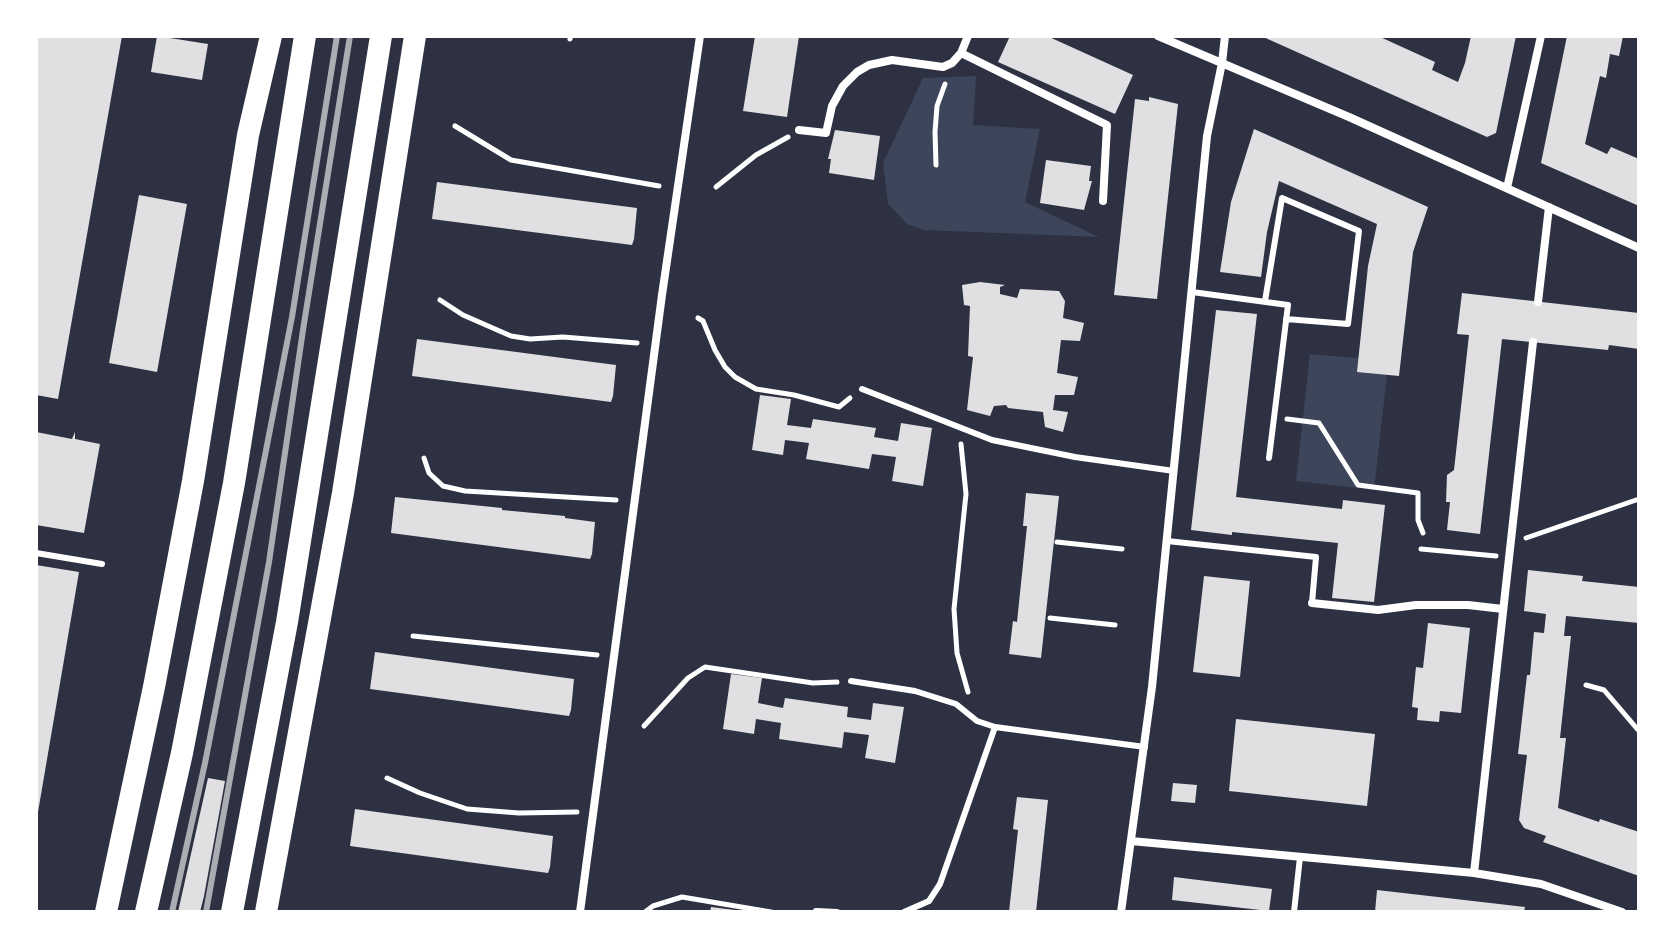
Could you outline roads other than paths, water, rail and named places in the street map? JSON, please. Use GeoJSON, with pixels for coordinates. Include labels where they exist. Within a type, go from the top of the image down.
{"type":"FeatureCollection","features":[{"type":"Feature","properties":{"kind":"highway"},"geometry":{"type":"LineString","coordinates":[[106,912],[154,687],[193,481],[248,135],[271,36]]}},
{"type":"Feature","properties":{"kind":"highway"},"geometry":{"type":"LineString","coordinates":[[146,912],[182,753],[234,483],[305,36]]}},
{"type":"Feature","properties":{"kind":"highway"},"geometry":{"type":"LineString","coordinates":[[232,912],[287,622],[381,36]]}},
{"type":"Feature","properties":{"kind":"highway"},"geometry":{"type":"LineString","coordinates":[[266,912],[343,493],[415,36]]}},
{"type":"Feature","properties":{"kind":"street"},"geometry":{"type":"LineString","coordinates":[[580,912],[700,36]]}},
{"type":"Feature","properties":{"kind":"street"},"geometry":{"type":"LineString","coordinates":[[799,130],[826,133],[832,106],[843,86],[869,65],[892,60],[943,67],[961,53],[968,36]]}},
{"type":"Feature","properties":{"kind":"street"},"geometry":{"type":"LineString","coordinates":[[1158,36],[1639,248]]}},
{"type":"Feature","properties":{"kind":"street"},"geometry":{"type":"LineString","coordinates":[[1121,912],[1145,747],[1207,136],[1225,36]]}},
{"type":"Feature","properties":{"kind":"street"},"geometry":{"type":"LineString","coordinates":[[1507,188],[1541,36]]}},
{"type":"Feature","properties":{"kind":"street"},"geometry":{"type":"LineString","coordinates":[[961,53],[1107,125],[1103,201]]}},
{"type":"Feature","properties":{"kind":"street"},"geometry":{"type":"LineString","coordinates":[[1538,302],[1549,207]]}},
{"type":"Feature","properties":{"kind":"street"},"geometry":{"type":"LineString","coordinates":[[1474,873],[1533,342]]}},
{"type":"Feature","properties":{"kind":"street"},"geometry":{"type":"LineString","coordinates":[[1312,603],[1378,610],[1429,605],[1503,609]]}},
{"type":"Feature","properties":{"kind":"street"},"geometry":{"type":"LineString","coordinates":[[1131,841],[1474,873],[1541,884],[1622,912]]}},
{"type":"Feature","properties":{"kind":"lane"},"geometry":{"type":"LineString","coordinates":[[1265,301],[1282,198],[1359,231],[1348,324],[1286,319]]}},
{"type":"Feature","properties":{"kind":"lane"},"geometry":{"type":"LineString","coordinates":[[1192,292],[1288,305],[1269,458]]}},
{"type":"Feature","properties":{"kind":"lane"},"geometry":{"type":"LineString","coordinates":[[862,389],[961,429],[1023,448],[1174,471]]}},
{"type":"Feature","properties":{"kind":"lane"},"geometry":{"type":"LineString","coordinates":[[1167,541],[1316,557],[1312,603]]}},
{"type":"Feature","properties":{"kind":"lane"},"geometry":{"type":"LineString","coordinates":[[36,553],[102,564]]}},
{"type":"Feature","properties":{"kind":"lane"},"geometry":{"type":"LineString","coordinates":[[851,681],[915,691],[956,704],[977,721],[995,727],[1145,747]]}},
{"type":"Feature","properties":{"kind":"lane"},"geometry":{"type":"LineString","coordinates":[[904,912],[929,901],[940,884],[995,727]]}},
{"type":"Feature","properties":{"kind":"lane"},"geometry":{"type":"LineString","coordinates":[[1294,912],[1300,857]]}},
{"type":"Feature","properties":{"kind":"lane"},"geometry":{"type":"LineString","coordinates":[[816,911],[837,912]]}},
{"type":"Feature","properties":{"kind":"railway"},"geometry":{"type":"LineString","coordinates":[[172,912],[205,763],[292,317],[337,36]]}},
{"type":"Feature","properties":{"kind":"railway"},"geometry":{"type":"LineString","coordinates":[[206,912],[269,562],[350,36]]}}]}
